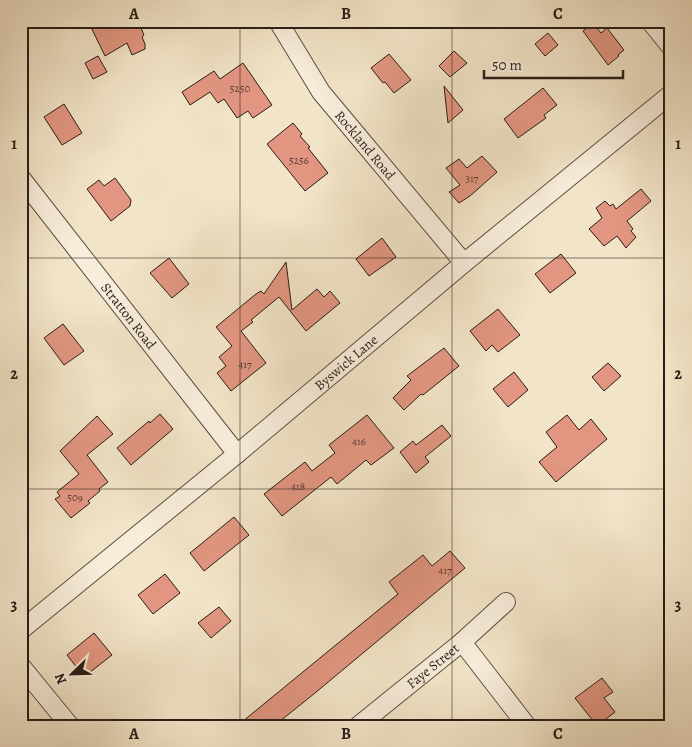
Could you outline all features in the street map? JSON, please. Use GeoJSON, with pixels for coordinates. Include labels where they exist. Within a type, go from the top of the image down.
{"type":"FeatureCollection","features":[{"type":"Feature","properties":{"kind":"street","name":"Rockland Road"},"geometry":{"type":"LineString","coordinates":[[278,21],[321,92],[464,263]]}},
{"type":"Feature","properties":{"kind":"street"},"geometry":{"type":"LineString","coordinates":[[650,21],[671,47]]}},
{"type":"Feature","properties":{"kind":"street","name":"Byswick Lane"},"geometry":{"type":"LineString","coordinates":[[21,630],[237,454],[464,263],[671,94]]}},
{"type":"Feature","properties":{"kind":"street","name":"Stratton Road"},"geometry":{"type":"LineString","coordinates":[[21,178],[237,454]]}},
{"type":"Feature","properties":{"kind":"street","name":"Faye Street"},"geometry":{"type":"LineString","coordinates":[[358,726],[462,642],[506,602]]}},
{"type":"Feature","properties":{"kind":"street"},"geometry":{"type":"LineString","coordinates":[[462,642],[527,726]]}},
{"type":"Feature","properties":{"kind":"street"},"geometry":{"type":"LineString","coordinates":[[21,666],[70,726]]}},
{"type":"Feature","properties":{"kind":"building"},"geometry":{"type":"Polygon","coordinates":[[[88,21],[138,21],[144,35],[142,37],[145,49],[132,55],[127,43],[105,56],[88,21]]]}},
{"type":"Feature","properties":{"kind":"building"},"geometry":{"type":"Polygon","coordinates":[[[593,23],[601,33],[607,28],[624,50],[608,65],[583,31],[593,23]]]}},
{"type":"Feature","properties":{"kind":"building"},"geometry":{"type":"Polygon","coordinates":[[[548,33],[558,45],[545,56],[535,44],[548,33]]]}},
{"type":"Feature","properties":{"kind":"building"},"geometry":{"type":"Polygon","coordinates":[[[454,51],[467,63],[450,77],[439,66],[454,51]]]}},
{"type":"Feature","properties":{"kind":"building"},"geometry":{"type":"Polygon","coordinates":[[[389,54],[411,80],[394,93],[371,68],[389,54]]]}},
{"type":"Feature","properties":{"kind":"building"},"geometry":{"type":"Polygon","coordinates":[[[98,56],[107,72],[93,79],[85,63],[98,56]]]}},
{"type":"Feature","properties":{"kind":"building"},"geometry":{"type":"Polygon","coordinates":[[[243,63],[272,105],[253,118],[248,111],[237,118],[224,99],[218,103],[210,92],[190,105],[182,92],[214,71],[220,79],[243,63]]]}},
{"type":"Feature","properties":{"kind":"building"},"geometry":{"type":"Polygon","coordinates":[[[444,86],[463,110],[448,123],[444,86]]]}},
{"type":"Feature","properties":{"kind":"building"},"geometry":{"type":"Polygon","coordinates":[[[543,88],[557,105],[544,115],[546,118],[518,138],[504,119],[543,88]]]}},
{"type":"Feature","properties":{"kind":"building"},"geometry":{"type":"Polygon","coordinates":[[[64,104],[82,133],[62,145],[44,117],[64,104]]]}},
{"type":"Feature","properties":{"kind":"building"},"geometry":{"type":"Polygon","coordinates":[[[293,123],[302,134],[300,136],[310,147],[308,148],[328,173],[305,191],[267,144],[293,123]]]}},
{"type":"Feature","properties":{"kind":"building"},"geometry":{"type":"Polygon","coordinates":[[[482,156],[497,172],[470,196],[459,203],[449,192],[460,185],[446,168],[459,159],[467,168],[482,156]]]}},
{"type":"Feature","properties":{"kind":"building"},"geometry":{"type":"Polygon","coordinates":[[[115,178],[131,200],[130,206],[111,221],[87,189],[99,180],[104,186],[115,178]]]}},
{"type":"Feature","properties":{"kind":"building"},"geometry":{"type":"Polygon","coordinates":[[[641,189],[651,201],[627,221],[636,237],[626,248],[617,236],[604,246],[589,229],[602,218],[596,208],[605,201],[610,206],[613,204],[616,209],[641,189]]]}},
{"type":"Feature","properties":{"kind":"building"},"geometry":{"type":"Polygon","coordinates":[[[382,238],[396,257],[369,276],[356,259],[382,238]]]}},
{"type":"Feature","properties":{"kind":"building"},"geometry":{"type":"Polygon","coordinates":[[[561,254],[576,273],[550,293],[535,274],[561,254]]]}},
{"type":"Feature","properties":{"kind":"building"},"geometry":{"type":"Polygon","coordinates":[[[169,258],[189,284],[172,298],[150,273],[169,258]]]}},
{"type":"Feature","properties":{"kind":"building"},"geometry":{"type":"Polygon","coordinates":[[[286,262],[292,310],[317,289],[324,297],[330,291],[340,303],[306,331],[279,297],[251,320],[253,322],[241,331],[266,363],[231,391],[217,373],[226,366],[219,357],[232,346],[216,327],[256,294],[261,291],[264,294],[286,262]]]}},
{"type":"Feature","properties":{"kind":"building"},"geometry":{"type":"Polygon","coordinates":[[[498,309],[520,335],[498,352],[492,345],[486,351],[470,331],[498,309]]]}},
{"type":"Feature","properties":{"kind":"building"},"geometry":{"type":"Polygon","coordinates":[[[63,324],[84,351],[64,365],[44,338],[63,324]]]}},
{"type":"Feature","properties":{"kind":"building"},"geometry":{"type":"Polygon","coordinates":[[[444,348],[459,366],[423,395],[421,394],[404,410],[393,398],[411,380],[407,376],[444,348]]]}},
{"type":"Feature","properties":{"kind":"building"},"geometry":{"type":"Polygon","coordinates":[[[608,363],[621,376],[604,391],[592,377],[608,363]]]}},
{"type":"Feature","properties":{"kind":"building"},"geometry":{"type":"Polygon","coordinates":[[[514,372],[528,390],[508,407],[493,389],[514,372]]]}},
{"type":"Feature","properties":{"kind":"building"},"geometry":{"type":"Polygon","coordinates":[[[160,414],[173,429],[131,465],[117,448],[160,414]]]}},
{"type":"Feature","properties":{"kind":"building"},"geometry":{"type":"Polygon","coordinates":[[[367,415],[394,448],[371,465],[366,460],[337,484],[331,477],[282,516],[264,494],[305,462],[312,471],[335,453],[329,445],[367,415]]]}},
{"type":"Feature","properties":{"kind":"building"},"geometry":{"type":"Polygon","coordinates":[[[567,415],[579,430],[591,419],[607,439],[556,482],[539,462],[557,447],[546,432],[567,415]]]}},
{"type":"Feature","properties":{"kind":"building"},"geometry":{"type":"Polygon","coordinates":[[[97,416],[113,434],[87,455],[108,482],[88,501],[90,503],[71,518],[55,499],[60,496],[57,492],[79,474],[60,451],[97,416]]]}},
{"type":"Feature","properties":{"kind":"building"},"geometry":{"type":"Polygon","coordinates":[[[442,425],[451,436],[425,457],[429,462],[416,473],[400,452],[413,441],[416,445],[442,425]]]}},
{"type":"Feature","properties":{"kind":"building"},"geometry":{"type":"Polygon","coordinates":[[[234,517],[249,535],[204,571],[190,553],[234,517]]]}},
{"type":"Feature","properties":{"kind":"building"},"geometry":{"type":"Polygon","coordinates":[[[450,551],[465,568],[315,693],[274,726],[237,726],[398,594],[389,582],[423,555],[432,566],[450,551]]]}},
{"type":"Feature","properties":{"kind":"building"},"geometry":{"type":"Polygon","coordinates":[[[165,574],[180,593],[153,614],[138,595],[165,574]]]}},
{"type":"Feature","properties":{"kind":"building"},"geometry":{"type":"Polygon","coordinates":[[[219,607],[231,621],[211,638],[198,623],[219,607]]]}},
{"type":"Feature","properties":{"kind":"building"},"geometry":{"type":"Polygon","coordinates":[[[94,633],[112,655],[84,677],[67,655],[94,633]]]}},
{"type":"Feature","properties":{"kind":"building"},"geometry":{"type":"Polygon","coordinates":[[[602,678],[613,692],[604,698],[615,712],[597,726],[575,698],[602,678]]]}}]}
